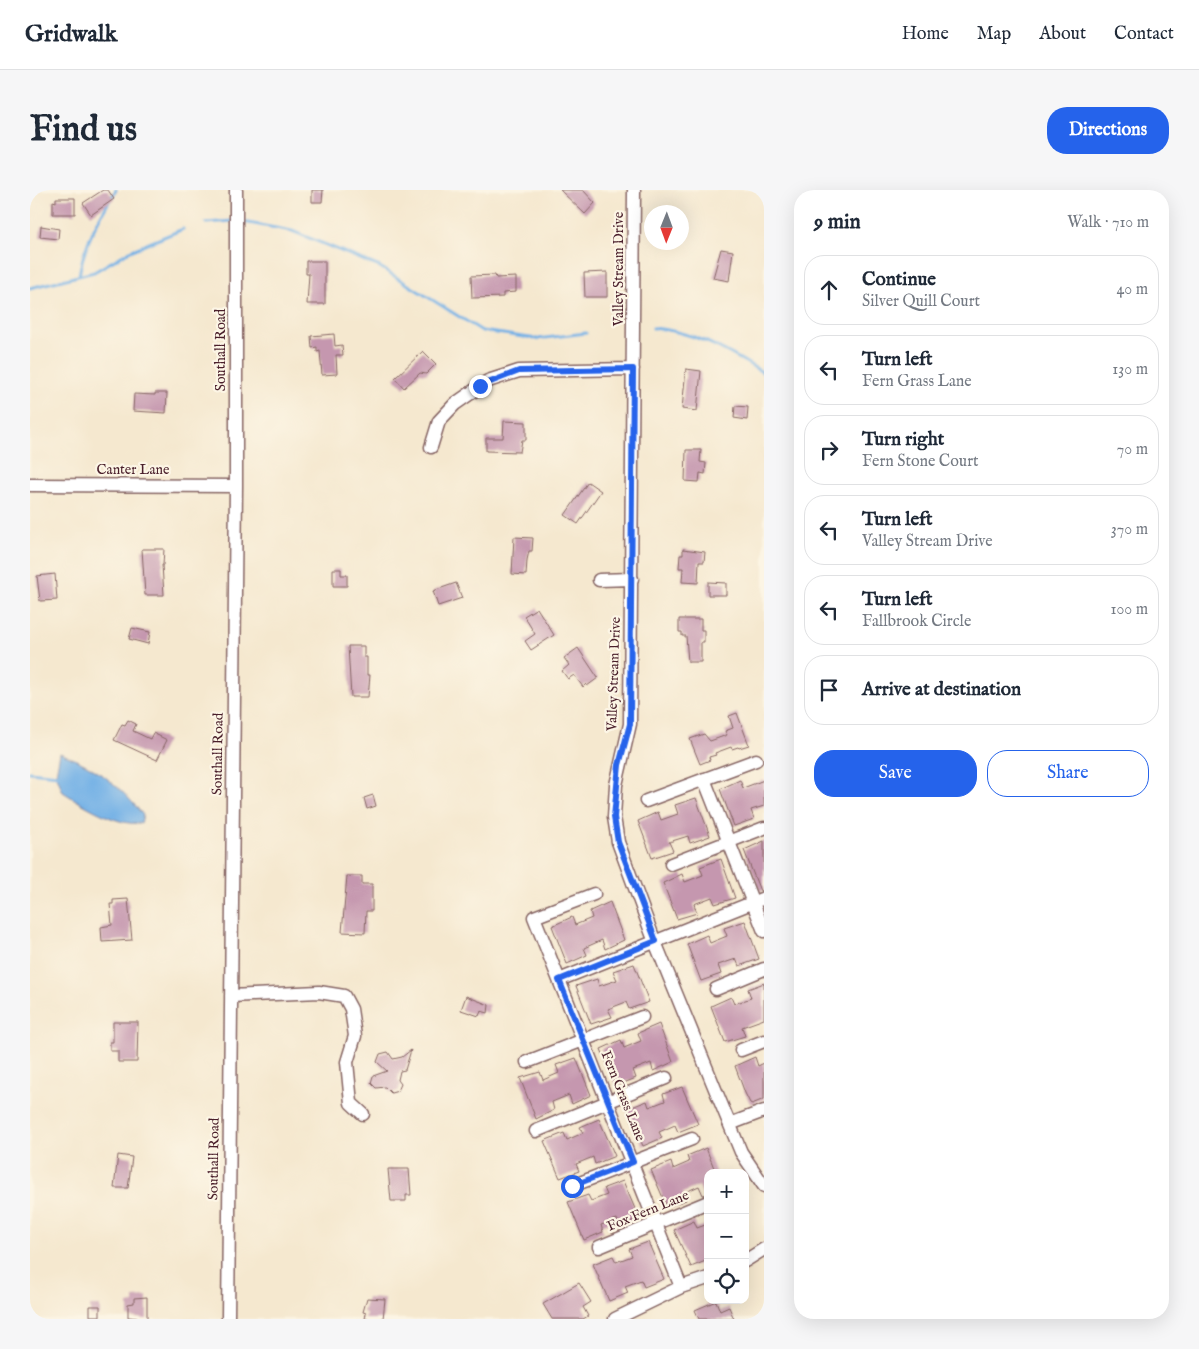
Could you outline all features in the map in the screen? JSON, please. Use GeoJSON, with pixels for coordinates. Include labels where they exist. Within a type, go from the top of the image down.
{"type":"FeatureCollection","features":[{"type":"Feature","properties":{"kind":"street","name":"Southall Road"},"geometry":{"type":"LineString","coordinates":[[228,1319],[236,486],[236,190]]}},
{"type":"Feature","properties":{"kind":"street","name":"Valley Stream Drive"},"geometry":{"type":"LineString","coordinates":[[634,190],[630,724],[619,765],[614,817],[618,842],[730,1124],[742,1152],[764,1186]]}},
{"type":"Feature","properties":{"kind":"street"},"geometry":{"type":"LineString","coordinates":[[431,447],[439,421],[454,404],[488,381],[519,371],[633,369]]}},
{"type":"Feature","properties":{"kind":"street","name":"Canter Lane"},"geometry":{"type":"LineString","coordinates":[[30,485],[236,486]]}},
{"type":"Feature","properties":{"kind":"street"},"geometry":{"type":"LineString","coordinates":[[599,580],[632,580]]}},
{"type":"Feature","properties":{"kind":"street"},"geometry":{"type":"LineString","coordinates":[[646,801],[756,760]]}},
{"type":"Feature","properties":{"kind":"street"},"geometry":{"type":"LineString","coordinates":[[704,779],[729,841],[758,900],[764,931]]}},
{"type":"Feature","properties":{"kind":"street"},"geometry":{"type":"LineString","coordinates":[[671,864],[764,828]]}},
{"type":"Feature","properties":{"kind":"street","name":"Fern Grass Lane"},"geometry":{"type":"LineString","coordinates":[[594,894],[534,917],[633,1162],[681,1287]]}},
{"type":"Feature","properties":{"kind":"street"},"geometry":{"type":"LineString","coordinates":[[559,980],[758,900]]}},
{"type":"Feature","properties":{"kind":"street"},"geometry":{"type":"LineString","coordinates":[[716,989],[764,969]]}},
{"type":"Feature","properties":{"kind":"street"},"geometry":{"type":"LineString","coordinates":[[231,996],[319,992],[344,996],[351,1009],[355,1036],[347,1062],[351,1103],[363,1114]]}},
{"type":"Feature","properties":{"kind":"street"},"geometry":{"type":"LineString","coordinates":[[527,1062],[642,1017]]}},
{"type":"Feature","properties":{"kind":"street"},"geometry":{"type":"LineString","coordinates":[[741,1050],[764,1040]]}},
{"type":"Feature","properties":{"kind":"street"},"geometry":{"type":"LineString","coordinates":[[536,1131],[666,1078]]}},
{"type":"Feature","properties":{"kind":"street"},"geometry":{"type":"LineString","coordinates":[[730,1124],[764,1111]]}},
{"type":"Feature","properties":{"kind":"street"},"geometry":{"type":"LineString","coordinates":[[572,1186],[692,1138]]}},
{"type":"Feature","properties":{"kind":"street","name":"Fox Fern Lane"},"geometry":{"type":"LineString","coordinates":[[599,1246],[704,1204]]}},
{"type":"Feature","properties":{"kind":"street"},"geometry":{"type":"LineString","coordinates":[[748,1259],[764,1249]]}},
{"type":"Feature","properties":{"kind":"street"},"geometry":{"type":"LineString","coordinates":[[615,1319],[681,1287],[704,1279]]}},
{"type":"Feature","properties":{"kind":"water"},"geometry":{"type":"Polygon","coordinates":[[[60,753],[96,771],[116,786],[143,815],[141,823],[122,822],[100,814],[63,792],[56,774],[60,753]]]}},
{"type":"Feature","properties":{"kind":"building"},"geometry":{"type":"Polygon","coordinates":[[[103,190],[108,190],[114,199],[91,215],[83,203],[103,190]]]}},
{"type":"Feature","properties":{"kind":"building"},"geometry":{"type":"Polygon","coordinates":[[[312,190],[323,190],[322,202],[312,202],[312,190]]]}},
{"type":"Feature","properties":{"kind":"building"},"geometry":{"type":"Polygon","coordinates":[[[560,190],[583,190],[595,203],[585,214],[560,190]]]}},
{"type":"Feature","properties":{"kind":"building"},"geometry":{"type":"Polygon","coordinates":[[[56,198],[75,198],[75,214],[53,214],[53,201],[56,202],[56,198]]]}},
{"type":"Feature","properties":{"kind":"building"},"geometry":{"type":"Polygon","coordinates":[[[41,226],[59,229],[58,239],[40,237],[41,226]]]}},
{"type":"Feature","properties":{"kind":"building"},"geometry":{"type":"Polygon","coordinates":[[[721,249],[733,251],[729,281],[713,278],[721,249]]]}},
{"type":"Feature","properties":{"kind":"building"},"geometry":{"type":"Polygon","coordinates":[[[306,261],[325,261],[325,304],[307,304],[309,274],[306,274],[306,261]]]}},
{"type":"Feature","properties":{"kind":"building"},"geometry":{"type":"Polygon","coordinates":[[[607,272],[607,297],[585,297],[584,273],[607,272]]]}},
{"type":"Feature","properties":{"kind":"building"},"geometry":{"type":"Polygon","coordinates":[[[495,275],[496,278],[516,277],[516,292],[503,293],[503,297],[472,298],[471,276],[495,275]]]}},
{"type":"Feature","properties":{"kind":"building"},"geometry":{"type":"Polygon","coordinates":[[[334,334],[335,346],[342,345],[343,355],[336,355],[337,374],[322,375],[320,351],[317,352],[317,347],[312,348],[311,336],[334,334]]]}},
{"type":"Feature","properties":{"kind":"building"},"geometry":{"type":"Polygon","coordinates":[[[423,351],[436,364],[426,374],[420,373],[404,388],[395,378],[423,351]]]}},
{"type":"Feature","properties":{"kind":"building"},"geometry":{"type":"Polygon","coordinates":[[[686,369],[701,371],[697,411],[682,409],[686,369]]]}},
{"type":"Feature","properties":{"kind":"building"},"geometry":{"type":"Polygon","coordinates":[[[155,393],[167,393],[166,413],[133,411],[134,394],[155,395],[155,393]]]}},
{"type":"Feature","properties":{"kind":"building"},"geometry":{"type":"Polygon","coordinates":[[[735,406],[748,407],[747,420],[734,418],[735,406]]]}},
{"type":"Feature","properties":{"kind":"building"},"geometry":{"type":"Polygon","coordinates":[[[504,421],[526,422],[526,440],[522,440],[520,452],[486,451],[486,438],[503,438],[504,421]]]}},
{"type":"Feature","properties":{"kind":"building"},"geometry":{"type":"Polygon","coordinates":[[[686,450],[701,450],[700,462],[706,463],[705,474],[700,473],[699,482],[685,481],[686,450]]]}},
{"type":"Feature","properties":{"kind":"building"},"geometry":{"type":"Polygon","coordinates":[[[588,482],[601,491],[578,524],[565,515],[588,482]]]}},
{"type":"Feature","properties":{"kind":"building"},"geometry":{"type":"Polygon","coordinates":[[[514,537],[533,538],[532,551],[529,551],[527,560],[526,575],[512,574],[514,537]]]}},
{"type":"Feature","properties":{"kind":"building"},"geometry":{"type":"Polygon","coordinates":[[[142,549],[164,549],[162,565],[164,595],[145,595],[142,549]]]}},
{"type":"Feature","properties":{"kind":"building"},"geometry":{"type":"Polygon","coordinates":[[[683,549],[705,552],[704,562],[699,562],[698,583],[682,582],[683,568],[679,568],[680,555],[683,555],[683,549]]]}},
{"type":"Feature","properties":{"kind":"building"},"geometry":{"type":"Polygon","coordinates":[[[333,569],[341,569],[341,575],[347,575],[347,586],[333,586],[333,569]]]}},
{"type":"Feature","properties":{"kind":"building"},"geometry":{"type":"Polygon","coordinates":[[[55,574],[57,600],[40,601],[37,576],[55,574]]]}},
{"type":"Feature","properties":{"kind":"building"},"geometry":{"type":"Polygon","coordinates":[[[708,582],[726,583],[726,595],[708,595],[708,582]]]}},
{"type":"Feature","properties":{"kind":"building"},"geometry":{"type":"Polygon","coordinates":[[[456,583],[462,598],[438,606],[433,591],[456,583]]]}},
{"type":"Feature","properties":{"kind":"building"},"geometry":{"type":"Polygon","coordinates":[[[537,608],[554,635],[531,650],[525,641],[535,634],[524,616],[537,608]]]}},
{"type":"Feature","properties":{"kind":"building"},"geometry":{"type":"Polygon","coordinates":[[[679,619],[701,619],[701,630],[704,630],[704,642],[701,642],[701,662],[688,662],[686,636],[682,636],[682,632],[679,632],[679,619]]]}},
{"type":"Feature","properties":{"kind":"building"},"geometry":{"type":"Polygon","coordinates":[[[132,628],[150,632],[148,644],[129,639],[132,628]]]}},
{"type":"Feature","properties":{"kind":"building"},"geometry":{"type":"Polygon","coordinates":[[[348,646],[364,646],[364,657],[367,657],[367,675],[370,675],[368,697],[351,697],[348,646]]]}},
{"type":"Feature","properties":{"kind":"building"},"geometry":{"type":"Polygon","coordinates":[[[578,648],[598,678],[583,687],[574,675],[568,679],[562,671],[569,665],[564,658],[578,648]]]}},
{"type":"Feature","properties":{"kind":"building"},"geometry":{"type":"Polygon","coordinates":[[[737,713],[749,745],[732,749],[731,747],[715,753],[716,755],[709,757],[710,760],[700,764],[690,739],[704,734],[710,741],[727,735],[725,731],[733,728],[729,716],[737,713]]]}},
{"type":"Feature","properties":{"kind":"building"},"geometry":{"type":"Polygon","coordinates":[[[128,720],[136,724],[133,731],[150,739],[153,733],[167,740],[157,760],[114,740],[122,724],[125,725],[128,720]]]}},
{"type":"Feature","properties":{"kind":"building"},"geometry":{"type":"Polygon","coordinates":[[[740,780],[743,788],[764,780],[764,806],[751,810],[754,819],[734,826],[720,789],[740,780]]]}},
{"type":"Feature","properties":{"kind":"building"},"geometry":{"type":"Polygon","coordinates":[[[373,795],[376,806],[367,809],[364,798],[373,795]]]}},
{"type":"Feature","properties":{"kind":"building"},"geometry":{"type":"Polygon","coordinates":[[[696,798],[710,836],[690,843],[688,836],[669,842],[673,851],[652,858],[638,821],[658,812],[661,820],[678,814],[675,805],[696,798]]]}},
{"type":"Feature","properties":{"kind":"building"},"geometry":{"type":"Polygon","coordinates":[[[764,841],[764,890],[760,891],[744,850],[764,841]]]}},
{"type":"Feature","properties":{"kind":"building"},"geometry":{"type":"Polygon","coordinates":[[[721,859],[735,898],[715,904],[712,897],[694,904],[697,913],[677,919],[663,883],[682,874],[685,882],[703,875],[700,867],[721,859]]]}},
{"type":"Feature","properties":{"kind":"building"},"geometry":{"type":"Polygon","coordinates":[[[347,876],[362,876],[362,884],[372,884],[372,911],[366,911],[365,933],[342,932],[347,876]]]}},
{"type":"Feature","properties":{"kind":"building"},"geometry":{"type":"Polygon","coordinates":[[[128,899],[132,940],[102,942],[101,927],[112,925],[110,904],[113,904],[113,900],[128,899]]]}},
{"type":"Feature","properties":{"kind":"building"},"geometry":{"type":"Polygon","coordinates":[[[610,902],[624,940],[605,949],[602,940],[584,948],[587,955],[567,964],[552,926],[572,917],[575,925],[592,918],[590,911],[610,902]]]}},
{"type":"Feature","properties":{"kind":"building"},"geometry":{"type":"Polygon","coordinates":[[[745,921],[759,959],[739,966],[736,959],[718,965],[721,974],[701,981],[687,944],[707,935],[710,943],[727,936],[724,928],[745,921]]]}},
{"type":"Feature","properties":{"kind":"building"},"geometry":{"type":"Polygon","coordinates":[[[634,964],[649,1002],[629,1009],[626,1002],[608,1009],[612,1017],[591,1024],[576,986],[597,979],[599,986],[617,980],[613,971],[634,964]]]}},
{"type":"Feature","properties":{"kind":"building"},"geometry":{"type":"Polygon","coordinates":[[[764,983],[764,1019],[742,1027],[745,1036],[725,1042],[711,1006],[731,997],[734,1004],[751,998],[748,989],[764,983]]]}},
{"type":"Feature","properties":{"kind":"building"},"geometry":{"type":"Polygon","coordinates":[[[466,996],[489,1005],[488,1013],[481,1011],[479,1016],[461,1010],[466,996]]]}},
{"type":"Feature","properties":{"kind":"building"},"geometry":{"type":"Polygon","coordinates":[[[113,1022],[138,1022],[137,1062],[118,1062],[118,1051],[110,1051],[110,1042],[113,1042],[113,1022]]]}},
{"type":"Feature","properties":{"kind":"building"},"geometry":{"type":"Polygon","coordinates":[[[659,1024],[673,1062],[653,1071],[651,1063],[633,1070],[636,1078],[616,1086],[601,1049],[621,1040],[624,1048],[641,1041],[638,1033],[659,1024]]]}},
{"type":"Feature","properties":{"kind":"building"},"geometry":{"type":"Polygon","coordinates":[[[411,1050],[405,1070],[400,1071],[398,1080],[401,1084],[398,1091],[391,1093],[385,1087],[376,1088],[371,1083],[373,1076],[387,1071],[377,1062],[380,1054],[388,1052],[393,1059],[402,1057],[411,1050]]]}},
{"type":"Feature","properties":{"kind":"building"},"geometry":{"type":"Polygon","coordinates":[[[755,1057],[758,1066],[764,1063],[764,1099],[752,1104],[745,1093],[735,1066],[755,1057]]]}},
{"type":"Feature","properties":{"kind":"building"},"geometry":{"type":"Polygon","coordinates":[[[576,1058],[591,1095],[572,1104],[569,1095],[552,1102],[554,1110],[536,1119],[520,1078],[540,1072],[543,1080],[559,1073],[556,1065],[576,1058]]]}},
{"type":"Feature","properties":{"kind":"building"},"geometry":{"type":"Polygon","coordinates":[[[682,1087],[698,1124],[678,1132],[675,1125],[659,1132],[662,1138],[643,1146],[627,1109],[647,1101],[649,1107],[665,1101],[663,1094],[682,1087]]]}},
{"type":"Feature","properties":{"kind":"building"},"geometry":{"type":"Polygon","coordinates":[[[599,1119],[615,1156],[595,1164],[593,1157],[576,1164],[579,1171],[560,1178],[544,1141],[564,1133],[567,1140],[583,1133],[580,1127],[599,1119]]]}},
{"type":"Feature","properties":{"kind":"building"},"geometry":{"type":"Polygon","coordinates":[[[706,1148],[714,1169],[704,1169],[704,1195],[699,1186],[683,1193],[686,1200],[667,1207],[651,1170],[671,1162],[673,1169],[689,1162],[687,1156],[706,1148]]]}},
{"type":"Feature","properties":{"kind":"building"},"geometry":{"type":"Polygon","coordinates":[[[118,1155],[132,1157],[128,1188],[114,1188],[118,1155]]]}},
{"type":"Feature","properties":{"kind":"building"},"geometry":{"type":"Polygon","coordinates":[[[388,1169],[409,1169],[411,1195],[406,1195],[406,1201],[391,1201],[388,1169]]]}},
{"type":"Feature","properties":{"kind":"building"},"geometry":{"type":"Polygon","coordinates":[[[623,1181],[639,1218],[620,1226],[617,1219],[601,1225],[603,1232],[584,1240],[568,1202],[588,1195],[591,1201],[607,1195],[604,1188],[623,1181]]]}},
{"type":"Feature","properties":{"kind":"building"},"geometry":{"type":"Polygon","coordinates":[[[694,1221],[697,1228],[704,1225],[704,1262],[691,1267],[674,1230],[694,1221]]]}},
{"type":"Feature","properties":{"kind":"building"},"geometry":{"type":"Polygon","coordinates":[[[648,1242],[664,1279],[644,1287],[641,1280],[625,1286],[628,1293],[609,1301],[593,1264],[613,1256],[616,1262],[632,1256],[629,1249],[648,1242]]]}},
{"type":"Feature","properties":{"kind":"building"},"geometry":{"type":"Polygon","coordinates":[[[579,1283],[591,1302],[583,1307],[588,1316],[583,1319],[552,1319],[543,1304],[579,1283]]]}},
{"type":"Feature","properties":{"kind":"building"},"geometry":{"type":"Polygon","coordinates":[[[147,1297],[147,1319],[128,1317],[128,1304],[134,1303],[134,1298],[147,1297]]]}},
{"type":"Feature","properties":{"kind":"building"},"geometry":{"type":"Polygon","coordinates":[[[367,1298],[385,1299],[383,1319],[365,1319],[366,1313],[363,1312],[367,1298]]]}},
{"type":"Feature","properties":{"kind":"building"},"geometry":{"type":"Polygon","coordinates":[[[709,1304],[717,1304],[720,1311],[729,1307],[734,1319],[699,1319],[695,1310],[709,1304]]]}},
{"type":"Feature","properties":{"kind":"building"},"geometry":{"type":"Polygon","coordinates":[[[90,1306],[100,1306],[100,1316],[90,1316],[90,1306]]]}},
{"type":"Feature","properties":{"kind":"waterway"},"geometry":{"type":"LineString","coordinates":[[79,276],[88,242],[116,190]]}},
{"type":"Feature","properties":{"kind":"waterway"},"geometry":{"type":"LineString","coordinates":[[206,223],[233,221]]}},
{"type":"Feature","properties":{"kind":"waterway"},"geometry":{"type":"LineString","coordinates":[[243,222],[292,231],[380,267],[482,331],[537,339],[586,333]]}},
{"type":"Feature","properties":{"kind":"waterway"},"geometry":{"type":"LineString","coordinates":[[30,288],[94,272],[130,251],[183,229]]}},
{"type":"Feature","properties":{"kind":"waterway"},"geometry":{"type":"LineString","coordinates":[[653,328],[669,330],[697,338],[724,350],[764,373]]}},
{"type":"Feature","properties":{"kind":"waterway"},"geometry":{"type":"LineString","coordinates":[[30,772],[58,775]]}},
{"type":"Feature","properties":{"kind":"route"},"geometry":{"type":"LineString","coordinates":[[480,386],[488,381],[519,371],[633,369],[630,724],[619,765],[614,801],[614,817],[618,842],[650,930],[656,941],[559,980],[633,1162],[572,1186]]}}]}
